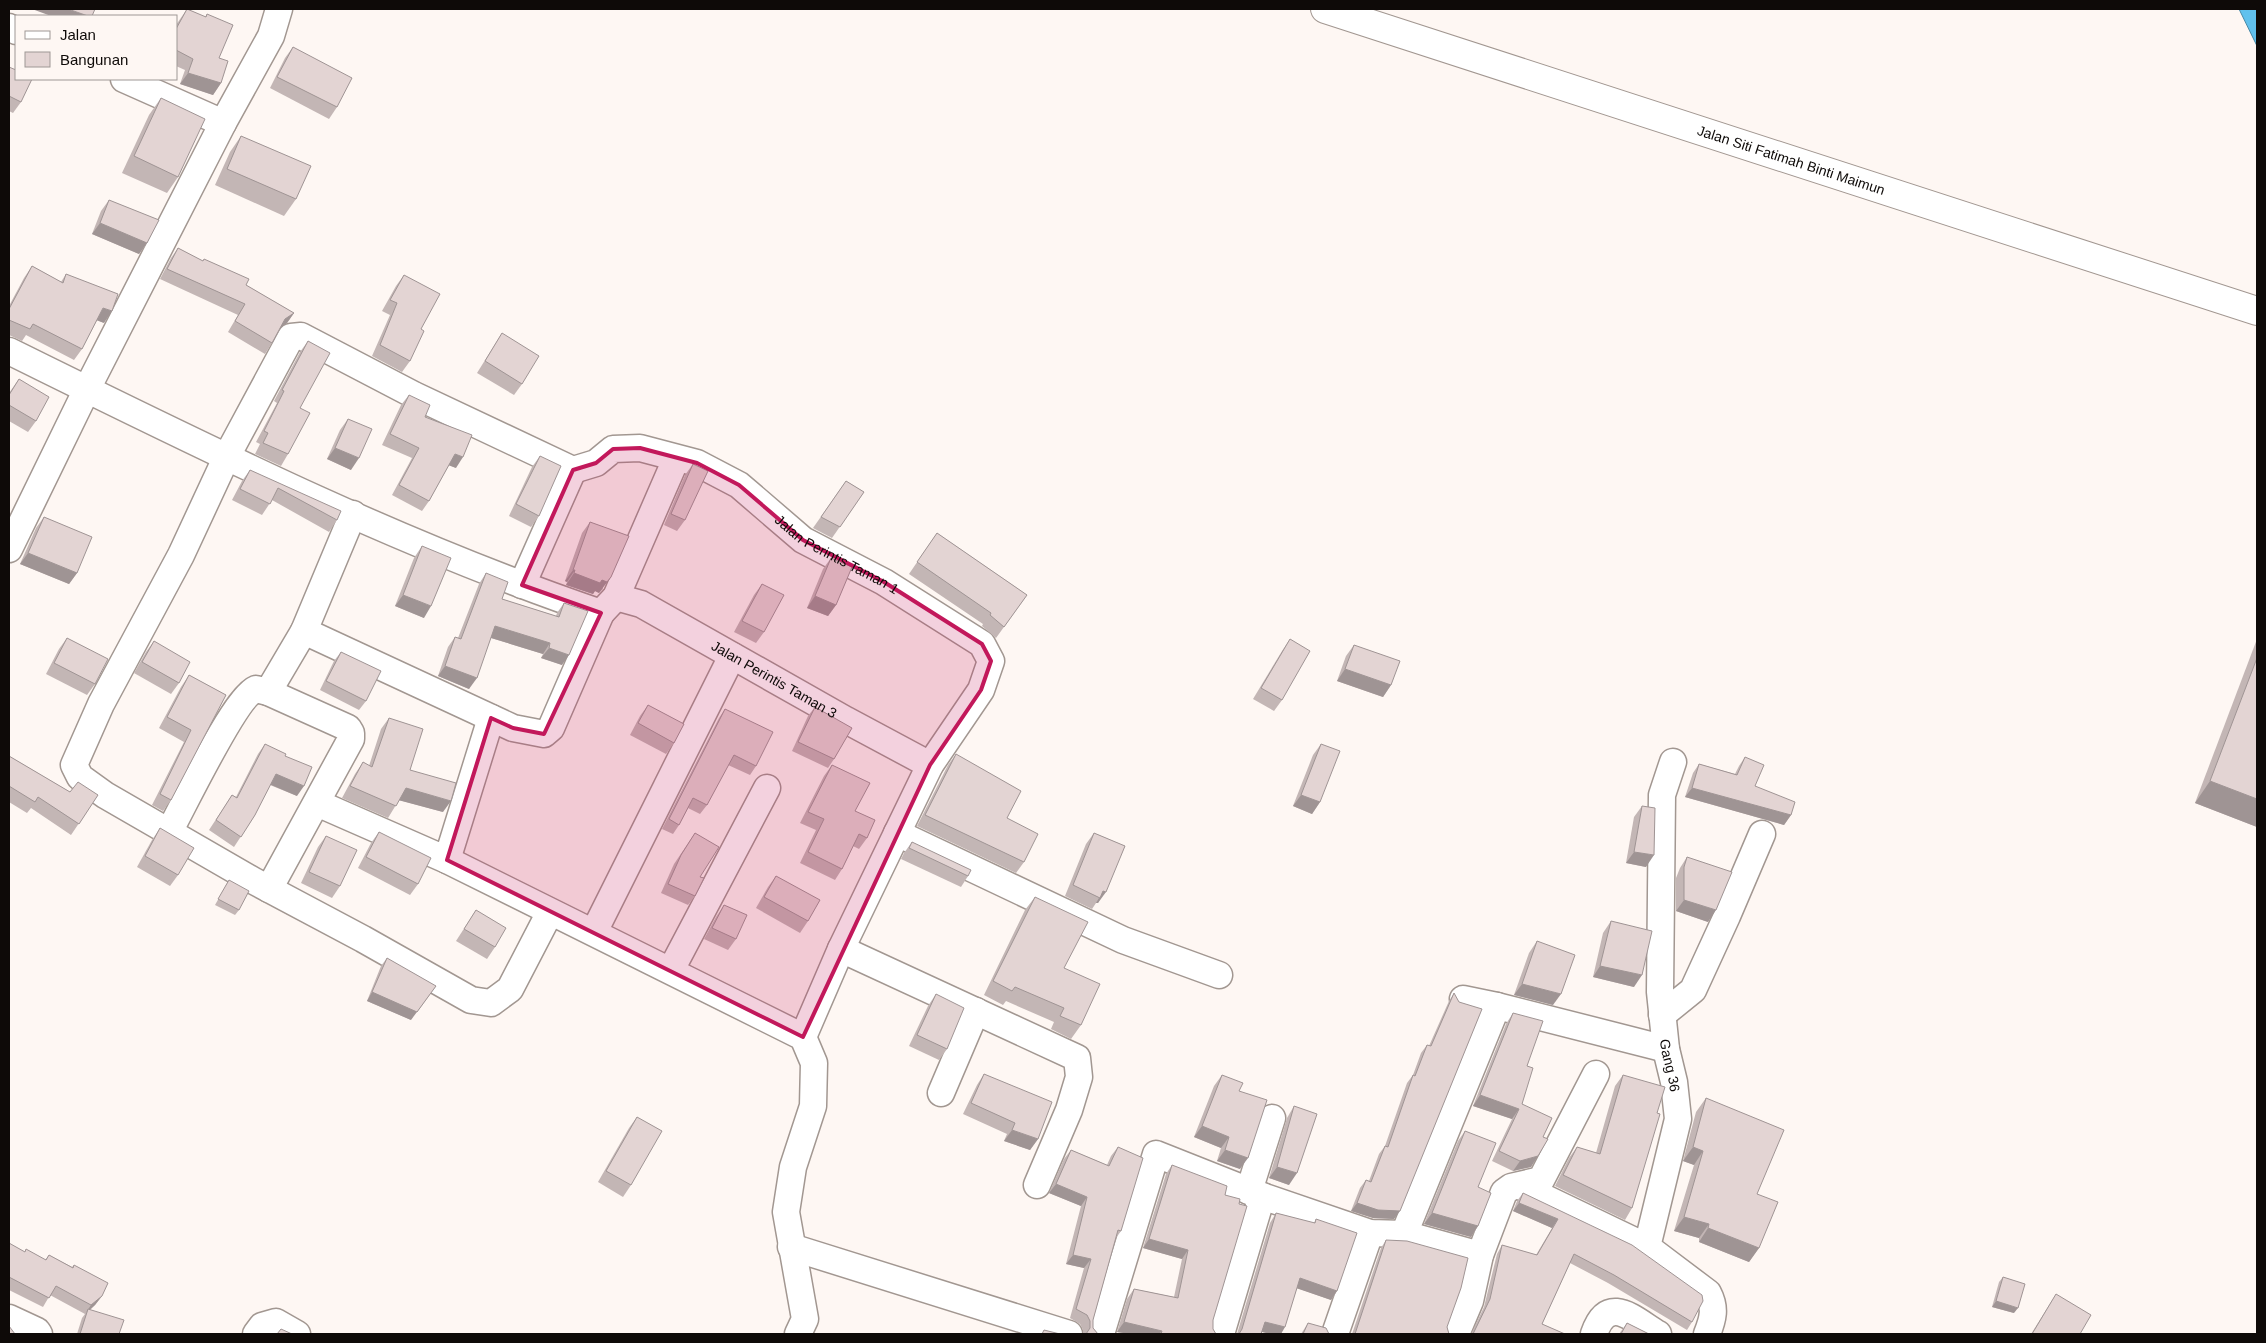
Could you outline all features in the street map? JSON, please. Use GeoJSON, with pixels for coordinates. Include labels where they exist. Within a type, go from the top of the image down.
{"type":"FeatureCollection","features":[{"type":"Feature","properties":{"kind":"street"},"geometry":{"type":"LineString","coordinates":[[9,549],[87,389],[223,123],[271,36],[278,9]]}},
{"type":"Feature","properties":{"kind":"street","name":"Jalan Siti Fatimah Binti Maimun"},"geometry":{"type":"LineString","coordinates":[[1325,9],[2257,311]]}},
{"type":"Feature","properties":{"kind":"street"},"geometry":{"type":"LineString","coordinates":[[126,80],[223,123]]}},
{"type":"Feature","properties":{"kind":"street"},"geometry":{"type":"LineString","coordinates":[[522,585],[573,470],[414,395],[301,336],[291,337],[227,456],[181,555],[101,704],[74,765],[80,777],[105,795],[269,889],[471,1000],[491,1003],[510,989],[550,912]]}},
{"type":"Feature","properties":{"kind":"street","name":"Jalan Perintis Taman 3"},"geometry":{"type":"LineString","coordinates":[[9,351],[227,456],[353,514],[522,585],[608,605],[641,604],[930,764]]}},
{"type":"Feature","properties":{"kind":"street","name":"Jalan Perintis Taman 1"},"geometry":{"type":"LineString","coordinates":[[573,470],[596,463],[614,448],[640,448],[697,462],[739,485],[803,540],[892,587],[982,644],[991,661],[980,690],[930,764]]}},
{"type":"Feature","properties":{"kind":"street"},"geometry":{"type":"LineString","coordinates":[[304,632],[512,728],[544,734],[551,728],[676,458]]}},
{"type":"Feature","properties":{"kind":"street"},"geometry":{"type":"LineString","coordinates":[[268,692],[304,632],[353,514]]}},
{"type":"Feature","properties":{"kind":"street"},"geometry":{"type":"LineString","coordinates":[[594,932],[732,656]]}},
{"type":"Feature","properties":{"kind":"street"},"geometry":{"type":"LineString","coordinates":[[170,832],[224,729],[247,693],[256,689],[268,692],[348,728],[351,733],[351,739],[269,889]]}},
{"type":"Feature","properties":{"kind":"street"},"geometry":{"type":"LineString","coordinates":[[447,860],[491,718]]}},
{"type":"Feature","properties":{"kind":"street","name":"Gang 36"},"geometry":{"type":"LineString","coordinates":[[1647,1247],[1678,1119],[1674,1082],[1666,1049],[1660,992],[1662,795],[1673,762]]}},
{"type":"Feature","properties":{"kind":"street"},"geometry":{"type":"LineString","coordinates":[[803,1037],[841,949],[930,764]]}},
{"type":"Feature","properties":{"kind":"street"},"geometry":{"type":"LineString","coordinates":[[671,970],[768,788]]}},
{"type":"Feature","properties":{"kind":"street"},"geometry":{"type":"LineString","coordinates":[[317,803],[447,860],[803,1037],[814,1063],[813,1106],[793,1167],[786,1212],[805,1319],[798,1334]]}},
{"type":"Feature","properties":{"kind":"street"},"geometry":{"type":"LineString","coordinates":[[897,833],[1123,940],[1219,975]]}},
{"type":"Feature","properties":{"kind":"street"},"geometry":{"type":"LineString","coordinates":[[1662,1014],[1693,990],[1762,834]]}},
{"type":"Feature","properties":{"kind":"street"},"geometry":{"type":"LineString","coordinates":[[841,949],[1074,1056],[1079,1064],[1080,1077],[1069,1110],[1037,1185]]}},
{"type":"Feature","properties":{"kind":"street"},"geometry":{"type":"LineString","coordinates":[[1463,999],[1666,1049]]}},
{"type":"Feature","properties":{"kind":"street"},"geometry":{"type":"LineString","coordinates":[[1404,1234],[1497,1006]]}},
{"type":"Feature","properties":{"kind":"street"},"geometry":{"type":"LineString","coordinates":[[941,1093],[976,1010]]}},
{"type":"Feature","properties":{"kind":"street"},"geometry":{"type":"LineString","coordinates":[[1456,1334],[1470,1301],[1480,1255],[1504,1192],[1511,1187],[1542,1180],[1596,1074]]}},
{"type":"Feature","properties":{"kind":"street"},"geometry":{"type":"LineString","coordinates":[[1220,1334],[1272,1118]]}},
{"type":"Feature","properties":{"kind":"street"},"geometry":{"type":"LineString","coordinates":[[1102,1334],[1156,1154],[1255,1193],[1370,1234],[1404,1234],[1480,1255]]}},
{"type":"Feature","properties":{"kind":"street"},"geometry":{"type":"LineString","coordinates":[[1520,1186],[1647,1247],[1708,1293],[1713,1303],[1713,1319],[1707,1334]]}},
{"type":"Feature","properties":{"kind":"street"},"geometry":{"type":"LineString","coordinates":[[1335,1334],[1370,1234]]}},
{"type":"Feature","properties":{"kind":"street"},"geometry":{"type":"LineString","coordinates":[[791,1247],[1069,1334]]}},
{"type":"Feature","properties":{"kind":"street"},"geometry":{"type":"LineString","coordinates":[[1594,1334],[1604,1314],[1612,1311],[1620,1311],[1658,1334]]}},
{"type":"Feature","properties":{"kind":"street"},"geometry":{"type":"LineString","coordinates":[[9,1318],[37,1331],[39,1334]]}},
{"type":"Feature","properties":{"kind":"street"},"geometry":{"type":"LineString","coordinates":[[256,1334],[262,1326],[276,1322],[297,1334]]}},
{"type":"Feature","properties":{"kind":"highlighted area"},"geometry":{"type":"Polygon","coordinates":[[[640,448],[697,463],[739,485],[803,540],[884,582],[982,644],[991,661],[981,690],[930,765],[803,1037],[447,860],[491,718],[513,728],[544,734],[601,613],[522,585],[573,470],[596,463],[613,449],[640,448]]]}},
{"type":"Feature","properties":{"kind":"water"},"geometry":{"type":"Polygon","coordinates":[[[2239,9],[2257,9],[2257,46],[2239,9]]]}},
{"type":"Feature","properties":{"kind":"building"},"geometry":{"type":"Polygon","coordinates":[[[68,9],[95,9],[92,15],[85,15],[68,9]]]}},
{"type":"Feature","properties":{"kind":"building"},"geometry":{"type":"Polygon","coordinates":[[[187,9],[206,17],[207,14],[233,25],[219,58],[228,61],[221,83],[188,73],[193,59],[178,51],[178,25],[187,9]]]}},
{"type":"Feature","properties":{"kind":"building"},"geometry":{"type":"Polygon","coordinates":[[[293,47],[352,78],[337,107],[277,77],[293,47]]]}},
{"type":"Feature","properties":{"kind":"building"},"geometry":{"type":"Polygon","coordinates":[[[9,67],[15,70],[15,80],[32,80],[21,102],[9,96],[9,67]]]}},
{"type":"Feature","properties":{"kind":"building"},"geometry":{"type":"Polygon","coordinates":[[[161,98],[205,119],[178,177],[134,156],[161,98]]]}},
{"type":"Feature","properties":{"kind":"building"},"geometry":{"type":"Polygon","coordinates":[[[241,136],[311,166],[296,199],[227,169],[241,136]]]}},
{"type":"Feature","properties":{"kind":"building"},"geometry":{"type":"Polygon","coordinates":[[[109,200],[159,220],[147,243],[100,223],[109,200]]]}},
{"type":"Feature","properties":{"kind":"building"},"geometry":{"type":"Polygon","coordinates":[[[178,248],[203,261],[204,259],[249,279],[246,285],[294,313],[285,319],[272,343],[235,321],[245,304],[167,269],[178,248]]]}},
{"type":"Feature","properties":{"kind":"building"},"geometry":{"type":"Polygon","coordinates":[[[32,266],[63,283],[66,274],[118,294],[112,311],[103,308],[82,349],[33,324],[30,329],[9,320],[9,309],[32,266]]]}},
{"type":"Feature","properties":{"kind":"building"},"geometry":{"type":"Polygon","coordinates":[[[404,275],[440,294],[421,329],[424,331],[410,361],[380,345],[397,303],[390,300],[404,275]]]}},
{"type":"Feature","properties":{"kind":"building"},"geometry":{"type":"Polygon","coordinates":[[[502,333],[539,356],[522,384],[485,361],[502,333]]]}},
{"type":"Feature","properties":{"kind":"building"},"geometry":{"type":"Polygon","coordinates":[[[308,341],[330,353],[300,408],[310,413],[288,454],[263,443],[268,433],[264,431],[284,391],[282,390],[308,341]]]}},
{"type":"Feature","properties":{"kind":"building"},"geometry":{"type":"Polygon","coordinates":[[[19,379],[49,397],[36,421],[9,405],[9,395],[19,379]]]}},
{"type":"Feature","properties":{"kind":"building"},"geometry":{"type":"Polygon","coordinates":[[[409,395],[430,405],[425,417],[472,435],[463,457],[455,454],[429,501],[399,485],[419,448],[390,434],[409,395]]]}},
{"type":"Feature","properties":{"kind":"building"},"geometry":{"type":"Polygon","coordinates":[[[348,419],[372,429],[359,458],[335,448],[348,419]]]}},
{"type":"Feature","properties":{"kind":"building"},"geometry":{"type":"Polygon","coordinates":[[[540,456],[561,466],[539,516],[516,504],[540,456]]]}},
{"type":"Feature","properties":{"kind":"building"},"geometry":{"type":"Polygon","coordinates":[[[693,464],[708,471],[685,520],[671,514],[693,464]]]}},
{"type":"Feature","properties":{"kind":"building"},"geometry":{"type":"Polygon","coordinates":[[[250,470],[341,511],[337,520],[278,488],[270,504],[240,489],[250,470]]]}},
{"type":"Feature","properties":{"kind":"building"},"geometry":{"type":"Polygon","coordinates":[[[846,481],[864,492],[840,527],[821,517],[846,481]]]}},
{"type":"Feature","properties":{"kind":"building"},"geometry":{"type":"Polygon","coordinates":[[[44,517],[92,537],[77,573],[28,553],[44,517]]]}},
{"type":"Feature","properties":{"kind":"building"},"geometry":{"type":"Polygon","coordinates":[[[590,522],[629,536],[607,582],[602,580],[600,583],[574,573],[575,570],[573,570],[590,522]]]}},
{"type":"Feature","properties":{"kind":"building"},"geometry":{"type":"Polygon","coordinates":[[[937,533],[1027,595],[1004,627],[990,615],[991,613],[917,562],[937,533]]]}},
{"type":"Feature","properties":{"kind":"building"},"geometry":{"type":"Polygon","coordinates":[[[422,546],[451,558],[431,606],[403,595],[422,546]]]}},
{"type":"Feature","properties":{"kind":"building"},"geometry":{"type":"Polygon","coordinates":[[[831,558],[852,567],[836,605],[815,596],[831,558]]]}},
{"type":"Feature","properties":{"kind":"building"},"geometry":{"type":"Polygon","coordinates":[[[486,573],[508,582],[502,599],[559,617],[564,603],[588,611],[569,655],[549,648],[550,643],[495,626],[477,678],[445,666],[455,637],[461,639],[486,573]]]}},
{"type":"Feature","properties":{"kind":"building"},"geometry":{"type":"Polygon","coordinates":[[[762,584],[784,595],[764,632],[742,621],[762,584]]]}},
{"type":"Feature","properties":{"kind":"building"},"geometry":{"type":"Polygon","coordinates":[[[67,638],[108,659],[95,684],[54,663],[67,638]]]}},
{"type":"Feature","properties":{"kind":"building"},"geometry":{"type":"Polygon","coordinates":[[[1290,639],[1310,651],[1282,700],[1261,688],[1290,639]]]}},
{"type":"Feature","properties":{"kind":"building"},"geometry":{"type":"Polygon","coordinates":[[[154,641],[190,662],[179,683],[142,662],[154,641]]]}},
{"type":"Feature","properties":{"kind":"building"},"geometry":{"type":"Polygon","coordinates":[[[1354,645],[1400,661],[1391,685],[1345,669],[1354,645]]]}},
{"type":"Feature","properties":{"kind":"building"},"geometry":{"type":"Polygon","coordinates":[[[341,652],[381,671],[366,701],[326,681],[341,652]]]}},
{"type":"Feature","properties":{"kind":"building"},"geometry":{"type":"Polygon","coordinates":[[[2257,658],[2257,799],[2210,781],[2257,658]]]}},
{"type":"Feature","properties":{"kind":"building"},"geometry":{"type":"Polygon","coordinates":[[[189,675],[226,695],[171,800],[160,794],[191,730],[167,717],[189,675]]]}},
{"type":"Feature","properties":{"kind":"building"},"geometry":{"type":"Polygon","coordinates":[[[648,705],[684,724],[674,743],[638,723],[648,705]]]}},
{"type":"Feature","properties":{"kind":"building"},"geometry":{"type":"Polygon","coordinates":[[[815,707],[852,728],[834,759],[798,742],[815,707]]]}},
{"type":"Feature","properties":{"kind":"building"},"geometry":{"type":"Polygon","coordinates":[[[725,709],[773,732],[756,766],[734,755],[707,805],[693,798],[679,825],[669,819],[725,709]]]}},
{"type":"Feature","properties":{"kind":"building"},"geometry":{"type":"Polygon","coordinates":[[[389,718],[423,729],[410,770],[456,783],[451,801],[406,788],[396,806],[350,786],[363,762],[372,767],[389,718]]]}},
{"type":"Feature","properties":{"kind":"building"},"geometry":{"type":"Polygon","coordinates":[[[265,744],[286,754],[285,756],[312,767],[304,786],[276,774],[255,815],[241,837],[216,820],[232,795],[237,798],[265,744]]]}},
{"type":"Feature","properties":{"kind":"building"},"geometry":{"type":"Polygon","coordinates":[[[1321,744],[1340,751],[1320,802],[1301,795],[1321,744]]]}},
{"type":"Feature","properties":{"kind":"building"},"geometry":{"type":"Polygon","coordinates":[[[956,754],[1021,791],[1007,818],[1038,834],[1024,862],[925,815],[956,754]]]}},
{"type":"Feature","properties":{"kind":"building"},"geometry":{"type":"Polygon","coordinates":[[[9,756],[70,792],[78,782],[98,795],[79,824],[38,797],[35,802],[9,786],[9,756]]]}},
{"type":"Feature","properties":{"kind":"building"},"geometry":{"type":"Polygon","coordinates":[[[1745,757],[1764,765],[1755,786],[1795,802],[1791,815],[1692,788],[1699,764],[1737,775],[1745,757]]]}},
{"type":"Feature","properties":{"kind":"building"},"geometry":{"type":"Polygon","coordinates":[[[832,765],[870,783],[855,811],[875,820],[867,838],[859,834],[842,869],[808,852],[824,819],[808,812],[832,765]]]}},
{"type":"Feature","properties":{"kind":"building"},"geometry":{"type":"Polygon","coordinates":[[[1642,806],[1655,808],[1654,855],[1634,852],[1642,806]]]}},
{"type":"Feature","properties":{"kind":"building"},"geometry":{"type":"Polygon","coordinates":[[[160,828],[194,848],[178,875],[145,856],[160,828]]]}},
{"type":"Feature","properties":{"kind":"building"},"geometry":{"type":"Polygon","coordinates":[[[379,832],[431,858],[418,884],[366,857],[379,832]]]}},
{"type":"Feature","properties":{"kind":"building"},"geometry":{"type":"Polygon","coordinates":[[[695,833],[719,847],[700,877],[704,878],[695,896],[668,884],[681,855],[695,833]]]}},
{"type":"Feature","properties":{"kind":"building"},"geometry":{"type":"Polygon","coordinates":[[[1094,833],[1125,846],[1106,892],[1103,891],[1100,898],[1073,885],[1094,833]]]}},
{"type":"Feature","properties":{"kind":"building"},"geometry":{"type":"Polygon","coordinates":[[[326,836],[357,850],[340,886],[309,872],[326,836]]]}},
{"type":"Feature","properties":{"kind":"building"},"geometry":{"type":"Polygon","coordinates":[[[912,842],[971,870],[968,876],[909,848],[912,842]]]}},
{"type":"Feature","properties":{"kind":"building"},"geometry":{"type":"Polygon","coordinates":[[[1687,857],[1732,872],[1716,910],[1684,900],[1684,867],[1687,857]]]}},
{"type":"Feature","properties":{"kind":"building"},"geometry":{"type":"Polygon","coordinates":[[[776,876],[820,900],[808,921],[764,897],[776,876]]]}},
{"type":"Feature","properties":{"kind":"building"},"geometry":{"type":"Polygon","coordinates":[[[229,880],[249,891],[239,910],[218,899],[229,880]]]}},
{"type":"Feature","properties":{"kind":"building"},"geometry":{"type":"Polygon","coordinates":[[[1035,897],[1088,922],[1064,968],[1100,984],[1081,1025],[1060,1016],[1064,1008],[1015,987],[1012,991],[993,981],[1035,897]]]}},
{"type":"Feature","properties":{"kind":"building"},"geometry":{"type":"Polygon","coordinates":[[[724,905],[747,915],[736,939],[712,928],[724,905]]]}},
{"type":"Feature","properties":{"kind":"building"},"geometry":{"type":"Polygon","coordinates":[[[476,910],[506,928],[495,947],[464,929],[476,910]]]}},
{"type":"Feature","properties":{"kind":"building"},"geometry":{"type":"Polygon","coordinates":[[[1611,921],[1652,931],[1642,975],[1600,966],[1611,921]]]}},
{"type":"Feature","properties":{"kind":"building"},"geometry":{"type":"Polygon","coordinates":[[[1537,941],[1575,955],[1561,994],[1522,984],[1537,941]]]}},
{"type":"Feature","properties":{"kind":"building"},"geometry":{"type":"Polygon","coordinates":[[[387,958],[436,986],[417,1012],[372,992],[387,958]]]}},
{"type":"Feature","properties":{"kind":"building"},"geometry":{"type":"Polygon","coordinates":[[[1454,993],[1459,1002],[1482,1009],[1400,1211],[1378,1210],[1357,1203],[1366,1180],[1371,1182],[1385,1146],[1388,1147],[1413,1075],[1415,1076],[1427,1045],[1431,1046],[1454,993]]]}},
{"type":"Feature","properties":{"kind":"building"},"geometry":{"type":"Polygon","coordinates":[[[936,994],[964,1008],[947,1049],[917,1035],[936,994]]]}},
{"type":"Feature","properties":{"kind":"building"},"geometry":{"type":"Polygon","coordinates":[[[1513,1013],[1543,1021],[1527,1066],[1533,1068],[1522,1104],[1552,1118],[1543,1137],[1548,1139],[1538,1156],[1520,1161],[1499,1151],[1519,1109],[1480,1095],[1513,1013]]]}},
{"type":"Feature","properties":{"kind":"building"},"geometry":{"type":"Polygon","coordinates":[[[984,1074],[1052,1102],[1038,1139],[1012,1130],[1015,1123],[971,1103],[984,1074]]]}},
{"type":"Feature","properties":{"kind":"building"},"geometry":{"type":"Polygon","coordinates":[[[1222,1075],[1243,1083],[1239,1091],[1267,1100],[1248,1158],[1225,1150],[1229,1137],[1202,1126],[1222,1075]]]}},
{"type":"Feature","properties":{"kind":"building"},"geometry":{"type":"Polygon","coordinates":[[[1623,1075],[1665,1087],[1657,1113],[1660,1114],[1632,1208],[1563,1175],[1577,1147],[1600,1154],[1623,1075]]]}},
{"type":"Feature","properties":{"kind":"building"},"geometry":{"type":"Polygon","coordinates":[[[1706,1098],[1784,1130],[1757,1194],[1778,1202],[1759,1248],[1708,1228],[1709,1224],[1684,1217],[1703,1151],[1693,1147],[1706,1098]]]}},
{"type":"Feature","properties":{"kind":"building"},"geometry":{"type":"Polygon","coordinates":[[[1294,1106],[1317,1114],[1297,1173],[1277,1167],[1294,1106]]]}},
{"type":"Feature","properties":{"kind":"building"},"geometry":{"type":"Polygon","coordinates":[[[637,1117],[662,1131],[631,1185],[606,1171],[637,1117]]]}},
{"type":"Feature","properties":{"kind":"building"},"geometry":{"type":"Polygon","coordinates":[[[1465,1131],[1496,1143],[1478,1187],[1491,1193],[1478,1226],[1432,1213],[1465,1131]]]}},
{"type":"Feature","properties":{"kind":"building"},"geometry":{"type":"Polygon","coordinates":[[[1118,1147],[1143,1158],[1121,1231],[1118,1230],[1093,1320],[1093,1328],[1098,1334],[1086,1334],[1090,1328],[1090,1321],[1087,1315],[1076,1309],[1091,1259],[1073,1255],[1087,1197],[1056,1184],[1071,1150],[1109,1166],[1118,1147]]]}},
{"type":"Feature","properties":{"kind":"building"},"geometry":{"type":"Polygon","coordinates":[[[1172,1165],[1227,1186],[1225,1195],[1240,1199],[1239,1204],[1247,1206],[1213,1320],[1213,1329],[1216,1334],[1161,1334],[1162,1331],[1124,1322],[1134,1289],[1178,1298],[1188,1250],[1149,1239],[1172,1165]]]}},
{"type":"Feature","properties":{"kind":"building"},"geometry":{"type":"Polygon","coordinates":[[[1523,1193],[1632,1245],[1702,1295],[1703,1301],[1692,1322],[1614,1275],[1574,1254],[1542,1324],[1565,1334],[1473,1334],[1490,1299],[1502,1245],[1537,1255],[1558,1219],[1519,1203],[1523,1193]]]}},
{"type":"Feature","properties":{"kind":"building"},"geometry":{"type":"Polygon","coordinates":[[[1276,1213],[1315,1223],[1316,1219],[1357,1233],[1337,1291],[1300,1278],[1285,1327],[1265,1322],[1261,1334],[1239,1334],[1242,1329],[1276,1213]]]}},
{"type":"Feature","properties":{"kind":"building"},"geometry":{"type":"Polygon","coordinates":[[[1386,1240],[1407,1241],[1468,1258],[1461,1288],[1447,1327],[1449,1334],[1355,1334],[1386,1240]]]}},
{"type":"Feature","properties":{"kind":"building"},"geometry":{"type":"Polygon","coordinates":[[[9,1243],[25,1252],[26,1249],[46,1260],[49,1255],[73,1268],[74,1265],[108,1283],[102,1296],[91,1305],[56,1286],[49,1298],[9,1277],[9,1243]]]}},
{"type":"Feature","properties":{"kind":"building"},"geometry":{"type":"Polygon","coordinates":[[[2003,1277],[2025,1284],[2018,1308],[1996,1301],[2003,1277]]]}},
{"type":"Feature","properties":{"kind":"building"},"geometry":{"type":"Polygon","coordinates":[[[2056,1294],[2091,1315],[2080,1334],[2032,1334],[2056,1294]]]}},
{"type":"Feature","properties":{"kind":"building"},"geometry":{"type":"Polygon","coordinates":[[[88,1309],[124,1320],[119,1334],[80,1334],[88,1309]]]}},
{"type":"Feature","properties":{"kind":"building"},"geometry":{"type":"Polygon","coordinates":[[[1308,1323],[1326,1328],[1329,1334],[1303,1334],[1308,1323]]]}},
{"type":"Feature","properties":{"kind":"building"},"geometry":{"type":"Polygon","coordinates":[[[1627,1323],[1649,1334],[1621,1334],[1627,1323]]]}},
{"type":"Feature","properties":{"kind":"building"},"geometry":{"type":"Polygon","coordinates":[[[9,1326],[15,1334],[9,1334],[9,1326]]]}},
{"type":"Feature","properties":{"kind":"building"},"geometry":{"type":"Polygon","coordinates":[[[281,1329],[292,1334],[277,1334],[281,1329]]]}},
{"type":"Feature","properties":{"kind":"building"},"geometry":{"type":"Polygon","coordinates":[[[1044,1330],[1060,1334],[1042,1334],[1044,1330]]]}}]}
